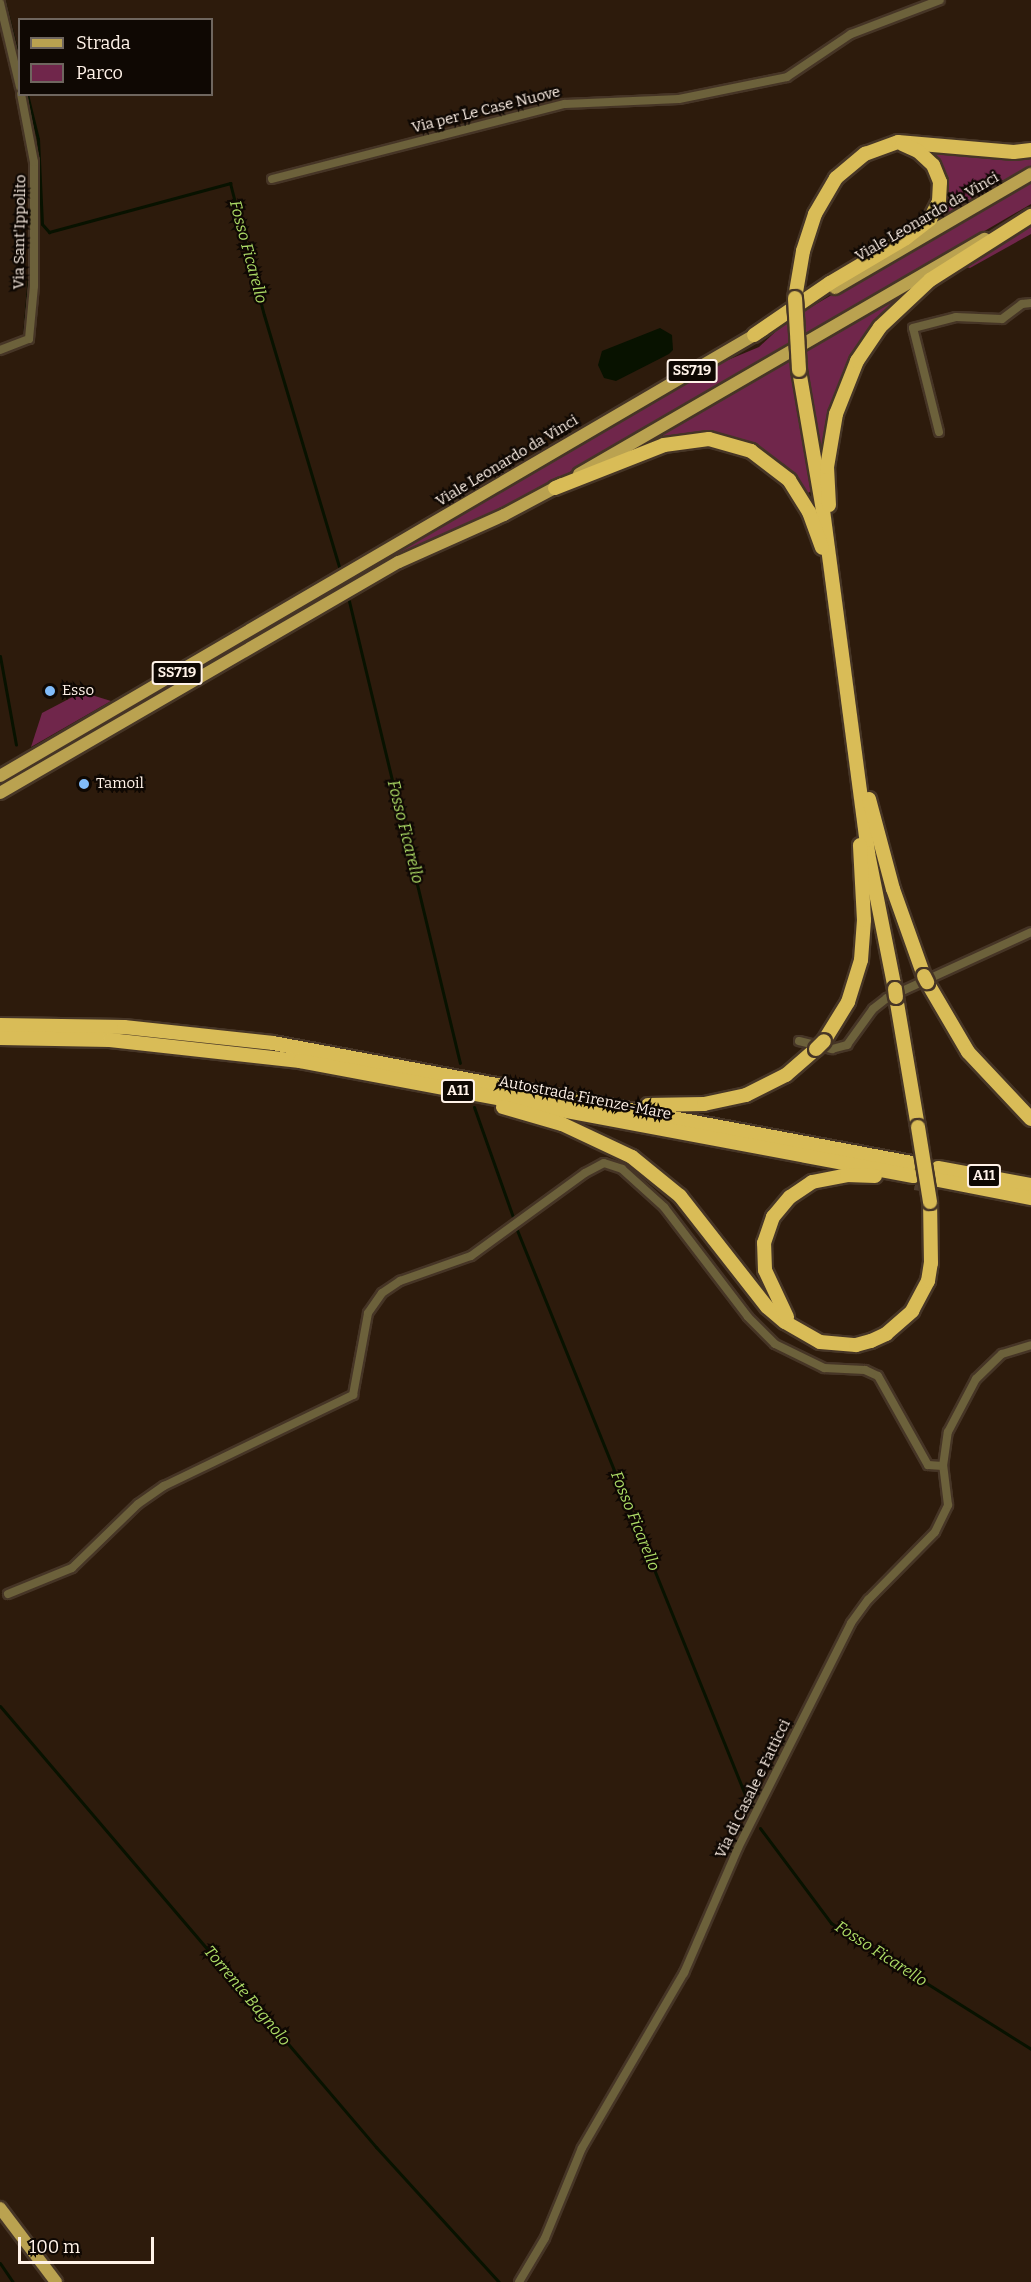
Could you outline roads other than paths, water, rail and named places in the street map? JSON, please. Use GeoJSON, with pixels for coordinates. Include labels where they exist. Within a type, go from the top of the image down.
{"type":"FeatureCollection","features":[{"type":"Feature","properties":{"kind":"highway"},"geometry":{"type":"LineString","coordinates":[[439,1088],[457,1098],[562,1124],[632,1157],[680,1196],[767,1307],[807,1337],[820,1342],[856,1345],[886,1334],[912,1311],[928,1281],[931,1263],[930,1202],[896,993],[868,853],[860,774],[832,576],[799,370],[795,298],[807,236],[827,192],[849,166],[865,154],[898,142],[1014,152],[1031,150]]}},
{"type":"Feature","properties":{"kind":"highway"},"geometry":{"type":"LineString","coordinates":[[754,335],[830,282],[913,234],[930,219],[939,201],[940,182],[933,165],[918,151],[898,142]]}},
{"type":"Feature","properties":{"kind":"highway"},"geometry":{"type":"LineString","coordinates":[[832,576],[827,467],[836,414],[857,361],[880,327],[921,288],[1031,216]]}},
{"type":"Feature","properties":{"kind":"highway"},"geometry":{"type":"LineString","coordinates":[[555,488],[664,445],[709,439],[733,444],[751,451],[789,480],[809,512],[832,576]]}},
{"type":"Feature","properties":{"kind":"highway"},"geometry":{"type":"LineString","coordinates":[[860,774],[893,889],[926,979],[968,1052],[1031,1119]]}},
{"type":"Feature","properties":{"kind":"highway"},"geometry":{"type":"LineString","coordinates":[[547,1093],[573,1092],[659,1107],[717,1102],[772,1083],[820,1045],[848,1002],[861,960],[864,920],[860,774]]}},
{"type":"Feature","properties":{"kind":"highway","name":"Autostrada Firenze-Mare"},"geometry":{"type":"LineString","coordinates":[[0,1025],[124,1027],[247,1040],[547,1093],[913,1174]]}},
{"type":"Feature","properties":{"kind":"highway","name":"Autostrada Firenze-Mare"},"geometry":{"type":"LineString","coordinates":[[0,1038],[110,1040],[211,1049],[300,1061],[913,1174]]}},
{"type":"Feature","properties":{"kind":"highway"},"geometry":{"type":"LineString","coordinates":[[807,1337],[782,1310],[769,1286],[764,1243],[773,1216],[790,1197],[812,1182],[865,1174],[913,1174]]}},
{"type":"Feature","properties":{"kind":"highway","name":"A11"},"geometry":{"type":"LineString","coordinates":[[1031,1185],[938,1178],[1031,1198]]}},
{"type":"Feature","properties":{"kind":"main road","name":"Viale Leonardo da Vinci"},"geometry":{"type":"LineString","coordinates":[[0,776],[1031,174]]}},
{"type":"Feature","properties":{"kind":"main road","name":"SS719"},"geometry":{"type":"LineString","coordinates":[[0,793],[399,562],[555,488],[888,293],[1031,216]]}},
{"type":"Feature","properties":{"kind":"main road"},"geometry":{"type":"LineString","coordinates":[[0,2208],[56,2282]]}},
{"type":"Feature","properties":{"kind":"street","name":"Via per Le Case Nuove"},"geometry":{"type":"LineString","coordinates":[[272,179],[565,104],[679,99],[786,77],[851,34],[940,0]]}},
{"type":"Feature","properties":{"kind":"street"},"geometry":{"type":"LineString","coordinates":[[0,3],[18,79]]}},
{"type":"Feature","properties":{"kind":"street","name":"Via Sant'Ippolito"},"geometry":{"type":"LineString","coordinates":[[0,350],[29,339],[34,286],[34,162],[21,96]]}},
{"type":"Feature","properties":{"kind":"street"},"geometry":{"type":"LineString","coordinates":[[939,432],[913,328],[956,317],[1002,319],[1022,304],[1031,303]]}},
{"type":"Feature","properties":{"kind":"street"},"geometry":{"type":"LineString","coordinates":[[799,1041],[835,1049],[847,1045],[881,1002],[1031,932]]}},
{"type":"Feature","properties":{"kind":"street"},"geometry":{"type":"LineString","coordinates":[[8,1594],[72,1568],[150,1494],[352,1395],[368,1313],[382,1293],[400,1281],[471,1256],[585,1173],[604,1163],[622,1169],[664,1207],[748,1317],[775,1344],[824,1368],[865,1370],[878,1376],[924,1459],[928,1464],[943,1466]]}},
{"type":"Feature","properties":{"kind":"street","name":"Via di Casale e Fatticci"},"geometry":{"type":"LineString","coordinates":[[519,2282],[545,2238],[582,2148],[684,1973],[738,1848],[851,1623],[868,1600],[935,1533],[948,1505],[943,1466],[948,1432],[976,1379],[1002,1354],[1031,1345]]}},
{"type":"Feature","properties":{"kind":"waterway","name":"Fosso Ficarello"},"geometry":{"type":"LineString","coordinates":[[4,0],[18,56]]}},
{"type":"Feature","properties":{"kind":"waterway","name":"Fosso Ficarello"},"geometry":{"type":"LineString","coordinates":[[27,96],[38,139],[42,224],[49,232],[230,183],[264,315],[339,567]]}},
{"type":"Feature","properties":{"kind":"waterway"},"geometry":{"type":"LineString","coordinates":[[17,340],[24,335],[30,264]]}},
{"type":"Feature","properties":{"kind":"waterway"},"geometry":{"type":"LineString","coordinates":[[0,345],[11,342]]}},
{"type":"Feature","properties":{"kind":"waterway","name":"Fosso Ficarello"},"geometry":{"type":"LineString","coordinates":[[349,601],[460,1063]]}},
{"type":"Feature","properties":{"kind":"waterway"},"geometry":{"type":"LineString","coordinates":[[0,656],[16,745]]}},
{"type":"Feature","properties":{"kind":"waterway","name":"Fosso Ficarello"},"geometry":{"type":"LineString","coordinates":[[474,1107],[513,1217]]}},
{"type":"Feature","properties":{"kind":"waterway","name":"Fosso Ficarello"},"geometry":{"type":"LineString","coordinates":[[517,1230],[752,1812]]}},
{"type":"Feature","properties":{"kind":"waterway","name":"Torrente Bagnolo"},"geometry":{"type":"LineString","coordinates":[[0,1706],[376,2147],[499,2282]]}},
{"type":"Feature","properties":{"kind":"waterway","name":"Fosso Ficarello"},"geometry":{"type":"LineString","coordinates":[[760,1828],[831,1923],[1031,2049]]}},
{"type":"Feature","properties":{"kind":"waterway"},"geometry":{"type":"LineString","coordinates":[[0,2263],[13,2282]]}},
{"type":"Feature","properties":{"kind":"tunnel"},"geometry":{"type":"LineString","coordinates":[[915,1183],[939,1187]]}},
{"type":"Feature","properties":{"kind":"place","name":"Esso"},"geometry":{"type":"Point","coordinates":[50,691]}},
{"type":"Feature","properties":{"kind":"place","name":"Tamoil"},"geometry":{"type":"Point","coordinates":[84,784]}}]}
